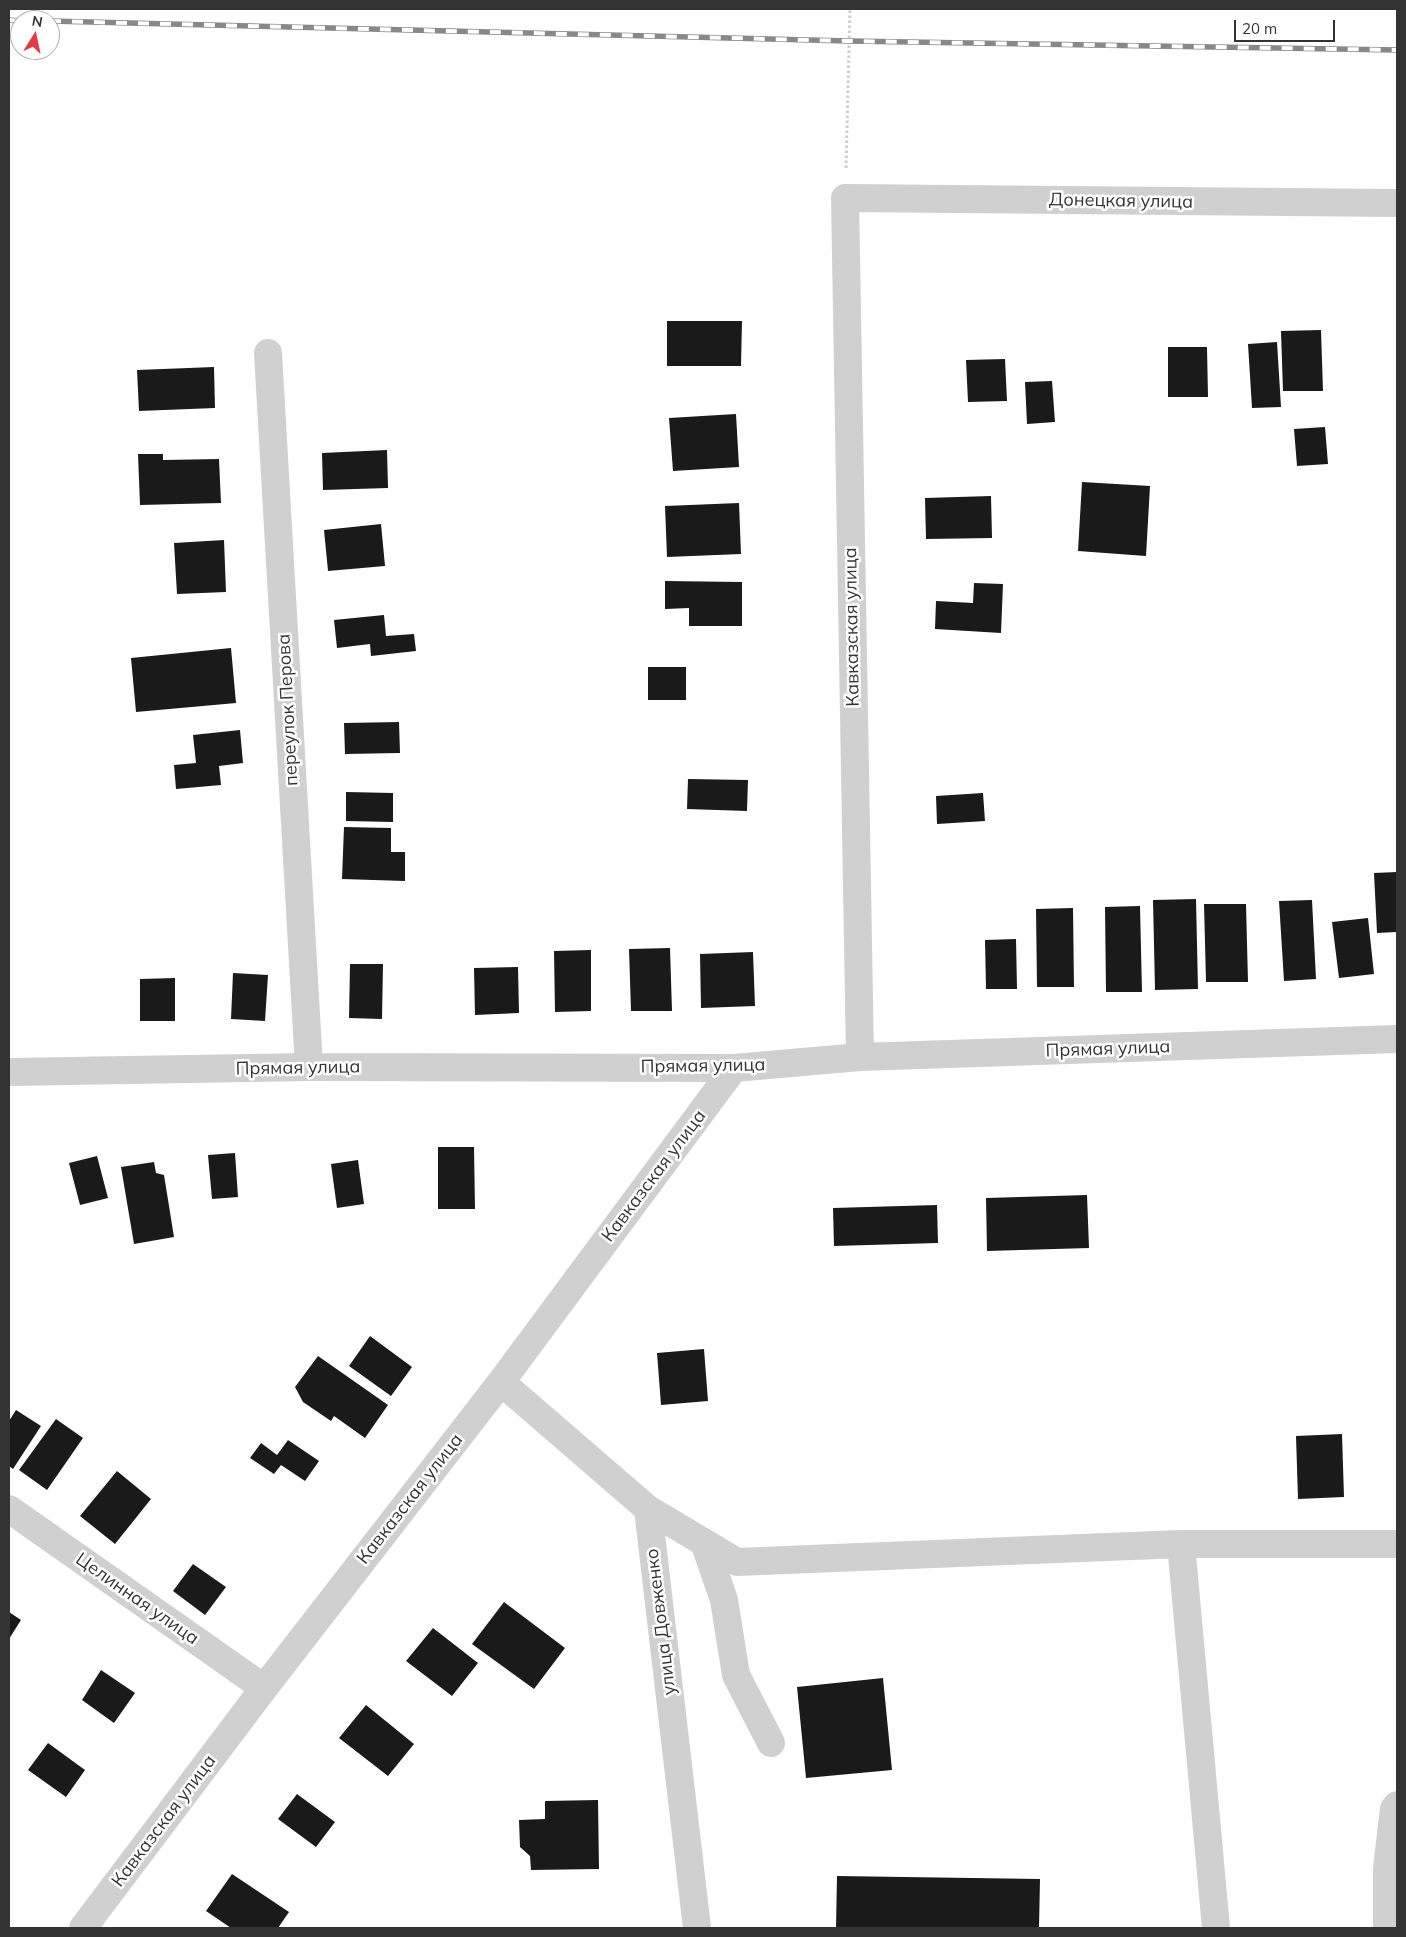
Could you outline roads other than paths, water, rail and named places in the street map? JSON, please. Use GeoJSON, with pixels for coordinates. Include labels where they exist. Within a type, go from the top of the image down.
{"type":"FeatureCollection","features":[{"type":"Feature","properties":{"kind":"street","name":"Донецкая улица"},"geometry":{"type":"LineString","coordinates":[[845,198],[1397,204]]}},
{"type":"Feature","properties":{"kind":"street","name":"Кавказская улица"},"geometry":{"type":"LineString","coordinates":[[845,198],[860,1057]]}},
{"type":"Feature","properties":{"kind":"street","name":"переулок Перова"},"geometry":{"type":"LineString","coordinates":[[268,353],[309,1067]]}},
{"type":"Feature","properties":{"kind":"street","name":"Прямая улица"},"geometry":{"type":"LineString","coordinates":[[9,1072],[309,1067],[734,1068],[860,1057],[1397,1040]]}},
{"type":"Feature","properties":{"kind":"street","name":"Кавказская улица"},"geometry":{"type":"LineString","coordinates":[[84,1928],[264,1688],[501,1382],[734,1068]]}},
{"type":"Feature","properties":{"kind":"street"},"geometry":{"type":"LineString","coordinates":[[501,1382],[648,1509],[737,1562],[1181,1544],[1397,1544]]}},
{"type":"Feature","properties":{"kind":"street","name":"Целинная улица"},"geometry":{"type":"LineString","coordinates":[[9,1509],[264,1688]]}},
{"type":"Feature","properties":{"kind":"street","name":"улица Довженко"},"geometry":{"type":"LineString","coordinates":[[648,1509],[697,1928]]}},
{"type":"Feature","properties":{"kind":"street"},"geometry":{"type":"LineString","coordinates":[[704,1542],[724,1600],[736,1675],[771,1743]]}},
{"type":"Feature","properties":{"kind":"street"},"geometry":{"type":"LineString","coordinates":[[1181,1544],[1216,1928]]}},
{"type":"Feature","properties":{"kind":"street"},"geometry":{"type":"LineString","coordinates":[[1387,1928],[1387,1868],[1394,1809],[1397,1805]]}},
{"type":"Feature","properties":{"kind":"railway"},"geometry":{"type":"LineString","coordinates":[[60,21],[849,41],[1397,50]]}}]}
